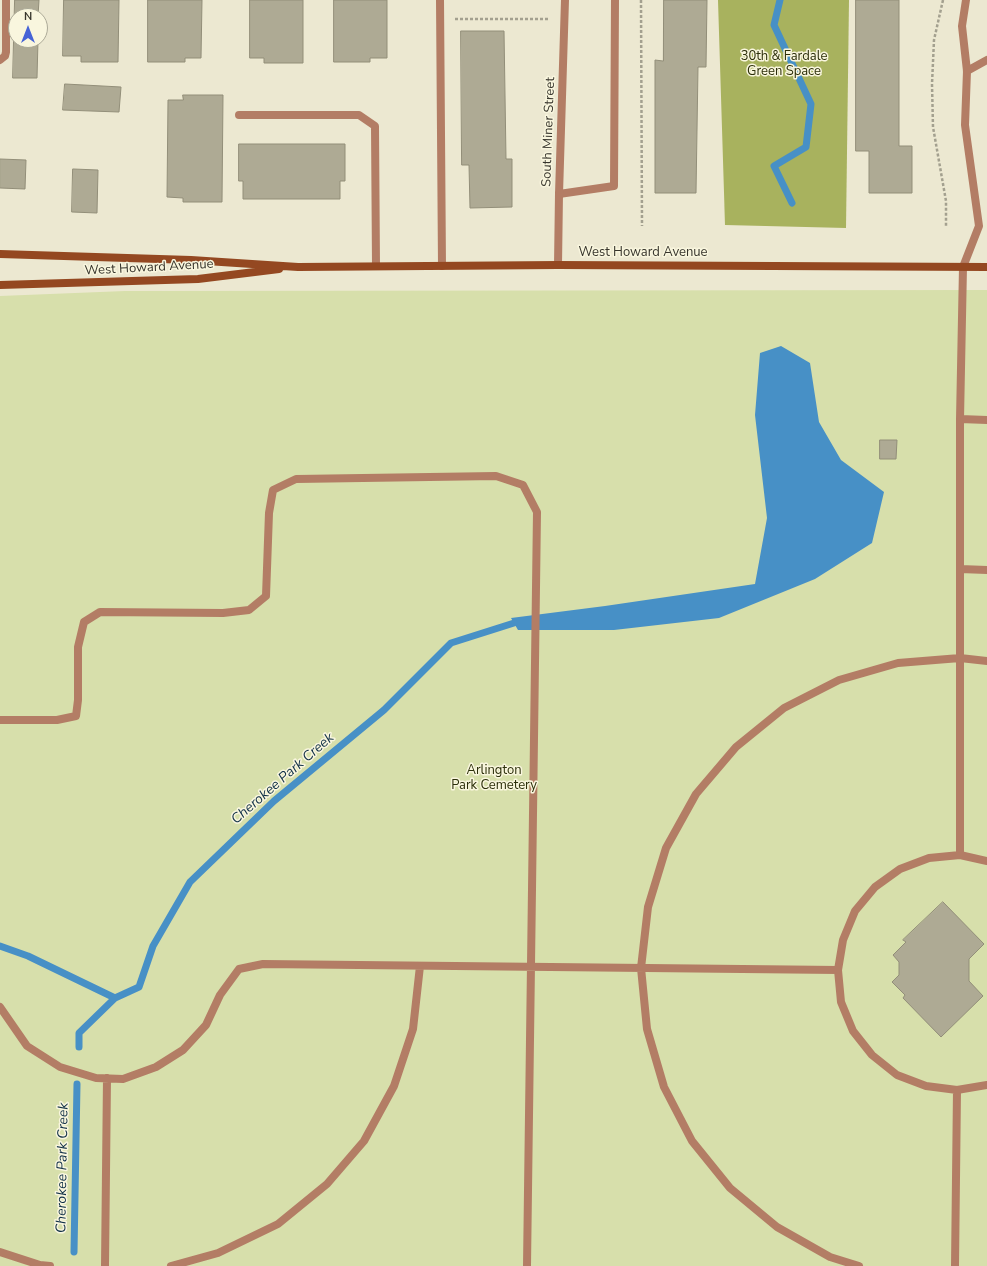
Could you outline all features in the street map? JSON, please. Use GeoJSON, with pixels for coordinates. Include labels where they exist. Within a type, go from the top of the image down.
{"type":"FeatureCollection","features":[{"type":"Feature","properties":{"kind":"street"},"geometry":{"type":"LineString","coordinates":[[0,60],[5,56],[6,52],[6,0]]}},
{"type":"Feature","properties":{"kind":"street"},"geometry":{"type":"LineString","coordinates":[[440,0],[442,266]]}},
{"type":"Feature","properties":{"kind":"street","name":"South Miner Street"},"geometry":{"type":"LineString","coordinates":[[558,265],[565,0]]}},
{"type":"Feature","properties":{"kind":"street"},"geometry":{"type":"LineString","coordinates":[[559,194],[614,186],[615,0]]}},
{"type":"Feature","properties":{"kind":"street"},"geometry":{"type":"LineString","coordinates":[[960,855],[960,419],[963,267],[979,226],[965,125],[967,71],[962,26],[966,0]]}},
{"type":"Feature","properties":{"kind":"street"},"geometry":{"type":"LineString","coordinates":[[967,71],[987,60]]}},
{"type":"Feature","properties":{"kind":"street"},"geometry":{"type":"LineString","coordinates":[[239,115],[359,115],[375,126],[376,266]]}},
{"type":"Feature","properties":{"kind":"street","name":"West Howard Avenue"},"geometry":{"type":"LineString","coordinates":[[0,254],[191,260],[298,267],[558,265],[987,267]]}},
{"type":"Feature","properties":{"kind":"street","name":"West Howard Avenue"},"geometry":{"type":"LineString","coordinates":[[0,285],[198,279],[298,267]]}},
{"type":"Feature","properties":{"kind":"street"},"geometry":{"type":"LineString","coordinates":[[960,419],[987,420]]}},
{"type":"Feature","properties":{"kind":"street"},"geometry":{"type":"LineString","coordinates":[[0,720],[57,720],[76,716],[78,700],[78,648],[84,622],[100,612],[223,613],[249,610],[266,596],[269,513],[273,490],[296,479],[496,476],[523,485],[537,512],[527,1266]]}},
{"type":"Feature","properties":{"kind":"street"},"geometry":{"type":"LineString","coordinates":[[960,569],[987,570]]}},
{"type":"Feature","properties":{"kind":"street"},"geometry":{"type":"LineString","coordinates":[[859,1266],[830,1257],[777,1227],[730,1188],[692,1141],[664,1087],[647,1029],[641,968],[648,907],[666,848],[696,794],[736,747],[784,708],[839,680],[898,663],[960,658],[987,661]]}},
{"type":"Feature","properties":{"kind":"street"},"geometry":{"type":"LineString","coordinates":[[987,861],[960,855],[929,858],[900,869],[875,887],[855,911],[842,940],[838,970],[842,1002],[850,1024],[853,1031],[872,1056],[897,1075],[926,1086],[957,1090],[987,1085]]}},
{"type":"Feature","properties":{"kind":"street"},"geometry":{"type":"LineString","coordinates":[[0,1007],[27,1046],[60,1068],[96,1078],[123,1079],[156,1068],[183,1050],[206,1024],[220,995],[239,969],[263,964],[838,970]]}},
{"type":"Feature","properties":{"kind":"street"},"geometry":{"type":"LineString","coordinates":[[171,1266],[218,1254],[278,1224],[327,1184],[364,1141],[394,1086],[413,1029],[420,966]]}},
{"type":"Feature","properties":{"kind":"street"},"geometry":{"type":"LineString","coordinates":[[105,1266],[107,1078]]}},
{"type":"Feature","properties":{"kind":"street"},"geometry":{"type":"LineString","coordinates":[[954,1266],[957,1090]]}},
{"type":"Feature","properties":{"kind":"street"},"geometry":{"type":"LineString","coordinates":[[0,1252],[40,1265],[50,1266]]}},
{"type":"Feature","properties":{"kind":"path"},"geometry":{"type":"LineString","coordinates":[[641,0],[642,226]]}},
{"type":"Feature","properties":{"kind":"path"},"geometry":{"type":"LineString","coordinates":[[943,0],[934,40],[932,84],[933,127],[946,201],[946,226]]}},
{"type":"Feature","properties":{"kind":"path"},"geometry":{"type":"LineString","coordinates":[[454,19],[565,19]]}},
{"type":"Feature","properties":{"kind":"green space","name":"30th & Fardale Green Space"},"geometry":{"type":"Polygon","coordinates":[[[718,0],[849,0],[846,228],[725,225],[718,0]]]}},
{"type":"Feature","properties":{"kind":"green space","name":"Arlington Park Cemetery"},"geometry":{"type":"Polygon","coordinates":[[[987,290],[987,1266],[0,1266],[0,296],[125,291],[987,290]]]}},
{"type":"Feature","properties":{"kind":"water"},"geometry":{"type":"Polygon","coordinates":[[[781,346],[810,363],[819,422],[841,460],[884,492],[872,543],[815,579],[719,618],[614,630],[518,630],[511,618],[755,584],[767,518],[755,415],[760,353],[781,346]]]}},
{"type":"Feature","properties":{"kind":"building"},"geometry":{"type":"Polygon","coordinates":[[[15,0],[39,0],[38,8],[15,8],[15,0]]]}},
{"type":"Feature","properties":{"kind":"building"},"geometry":{"type":"Polygon","coordinates":[[[64,0],[119,0],[118,62],[81,62],[81,56],[63,56],[64,0]]]}},
{"type":"Feature","properties":{"kind":"building"},"geometry":{"type":"Polygon","coordinates":[[[148,0],[202,0],[201,58],[185,58],[185,62],[148,62],[148,0]]]}},
{"type":"Feature","properties":{"kind":"building"},"geometry":{"type":"Polygon","coordinates":[[[250,0],[303,0],[303,63],[264,63],[264,58],[250,58],[250,0]]]}},
{"type":"Feature","properties":{"kind":"building"},"geometry":{"type":"Polygon","coordinates":[[[334,0],[387,0],[387,58],[370,58],[370,62],[334,62],[334,0]]]}},
{"type":"Feature","properties":{"kind":"building"},"geometry":{"type":"Polygon","coordinates":[[[664,0],[707,0],[706,67],[698,67],[696,193],[655,193],[655,60],[663,61],[664,0]]]}},
{"type":"Feature","properties":{"kind":"building"},"geometry":{"type":"Polygon","coordinates":[[[856,0],[899,0],[899,146],[912,146],[912,193],[869,193],[869,151],[856,151],[856,0]]]}},
{"type":"Feature","properties":{"kind":"building"},"geometry":{"type":"Polygon","coordinates":[[[461,31],[504,31],[506,159],[512,159],[512,207],[470,208],[469,165],[462,165],[461,31]]]}},
{"type":"Feature","properties":{"kind":"building"},"geometry":{"type":"Polygon","coordinates":[[[14,48],[38,48],[37,78],[13,78],[14,48]]]}},
{"type":"Feature","properties":{"kind":"building"},"geometry":{"type":"Polygon","coordinates":[[[65,84],[121,87],[119,112],[63,110],[65,84]]]}},
{"type":"Feature","properties":{"kind":"building"},"geometry":{"type":"Polygon","coordinates":[[[183,95],[223,95],[222,202],[183,202],[183,198],[167,197],[168,100],[183,100],[183,95]]]}},
{"type":"Feature","properties":{"kind":"building"},"geometry":{"type":"Polygon","coordinates":[[[239,144],[345,144],[345,181],[340,181],[340,199],[243,199],[243,181],[239,181],[239,144]]]}},
{"type":"Feature","properties":{"kind":"building"},"geometry":{"type":"Polygon","coordinates":[[[0,159],[26,160],[25,189],[0,188],[0,159]]]}},
{"type":"Feature","properties":{"kind":"building"},"geometry":{"type":"Polygon","coordinates":[[[73,169],[98,170],[97,213],[72,212],[73,169]]]}},
{"type":"Feature","properties":{"kind":"building"},"geometry":{"type":"Polygon","coordinates":[[[880,440],[897,440],[896,459],[880,459],[880,440]]]}},
{"type":"Feature","properties":{"kind":"building"},"geometry":{"type":"Polygon","coordinates":[[[943,902],[984,944],[969,959],[969,981],[983,996],[941,1037],[903,998],[905,995],[892,982],[899,975],[899,962],[893,955],[906,942],[903,940],[943,902]]]}},
{"type":"Feature","properties":{"kind":"waterway","name":"Cherokee Park Creek"},"geometry":{"type":"LineString","coordinates":[[780,0],[774,25],[811,104],[806,147],[774,166],[792,203]]}},
{"type":"Feature","properties":{"kind":"waterway","name":"Cherokee Park Creek"},"geometry":{"type":"LineString","coordinates":[[0,946],[28,956],[115,998],[139,987],[153,946],[190,882],[274,801],[384,710],[451,643],[514,623]]}},
{"type":"Feature","properties":{"kind":"waterway","name":"Cherokee Park Creek"},"geometry":{"type":"LineString","coordinates":[[79,1047],[79,1033],[115,998]]}},
{"type":"Feature","properties":{"kind":"waterway","name":"Cherokee Park Creek"},"geometry":{"type":"LineString","coordinates":[[74,1252],[77,1084]]}}]}
